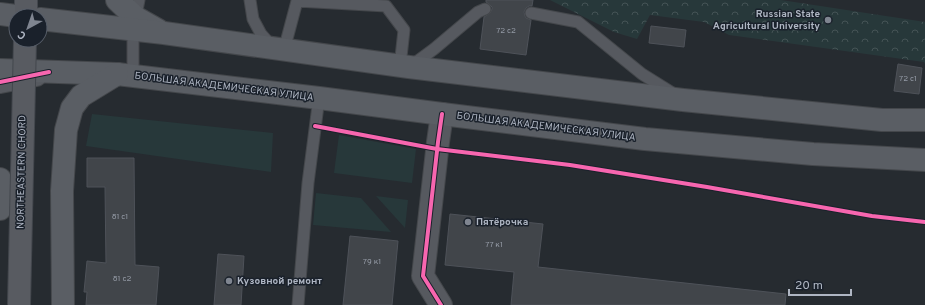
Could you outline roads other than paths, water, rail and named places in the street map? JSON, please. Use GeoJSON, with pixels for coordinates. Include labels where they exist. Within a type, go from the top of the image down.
{"type":"FeatureCollection","features":[{"type":"Feature","properties":{"kind":"main road"},"geometry":{"type":"LineString","coordinates":[[117,0],[136,16],[164,33],[404,66],[683,100],[882,120],[925,120]]}},
{"type":"Feature","properties":{"kind":"main road"},"geometry":{"type":"LineString","coordinates":[[48,18],[136,16]]}},
{"type":"Feature","properties":{"kind":"main road","name":"NORTHEASTERN CHORD"},"geometry":{"type":"LineString","coordinates":[[19,305],[25,48]]}},
{"type":"Feature","properties":{"kind":"main road","name":"БОЛЬШАЯ АКАДЕМИЧЕСКАЯ УЛИЦА"},"geometry":{"type":"LineString","coordinates":[[0,70],[125,75],[645,139],[813,154],[925,160]]}},
{"type":"Feature","properties":{"kind":"main road"},"geometry":{"type":"LineString","coordinates":[[63,305],[62,191],[66,130],[72,108],[81,96],[125,75]]}},
{"type":"Feature","properties":{"kind":"main road"},"geometry":{"type":"LineString","coordinates":[[0,179],[0,209]]}},
{"type":"Feature","properties":{"kind":"street"},"geometry":{"type":"LineString","coordinates":[[0,82],[49,72]]}},
{"type":"Feature","properties":{"kind":"street"},"geometry":{"type":"LineString","coordinates":[[441,305],[424,276],[442,114]]}},
{"type":"Feature","properties":{"kind":"lane"},"geometry":{"type":"LineString","coordinates":[[250,0],[253,18],[261,34],[279,49],[297,1],[386,6],[404,30],[404,66],[434,49],[478,12],[485,9]]}},
{"type":"Feature","properties":{"kind":"lane"},"geometry":{"type":"LineString","coordinates":[[531,13],[578,22],[642,74],[683,100]]}},
{"type":"Feature","properties":{"kind":"lane"},"geometry":{"type":"LineString","coordinates":[[125,75],[136,16]]}},
{"type":"Feature","properties":{"kind":"lane"},"geometry":{"type":"LineString","coordinates":[[298,305],[308,183],[319,98]]}},
{"type":"Feature","properties":{"kind":"place","name":"Russian State Agricultural University"},"geometry":{"type":"Point","coordinates":[828,20]}},
{"type":"Feature","properties":{"kind":"place","name":"Пятёрочка"},"geometry":{"type":"Point","coordinates":[468,222]}},
{"type":"Feature","properties":{"kind":"place","name":"Кузовной ремонт"},"geometry":{"type":"Point","coordinates":[229,281]}}]}
